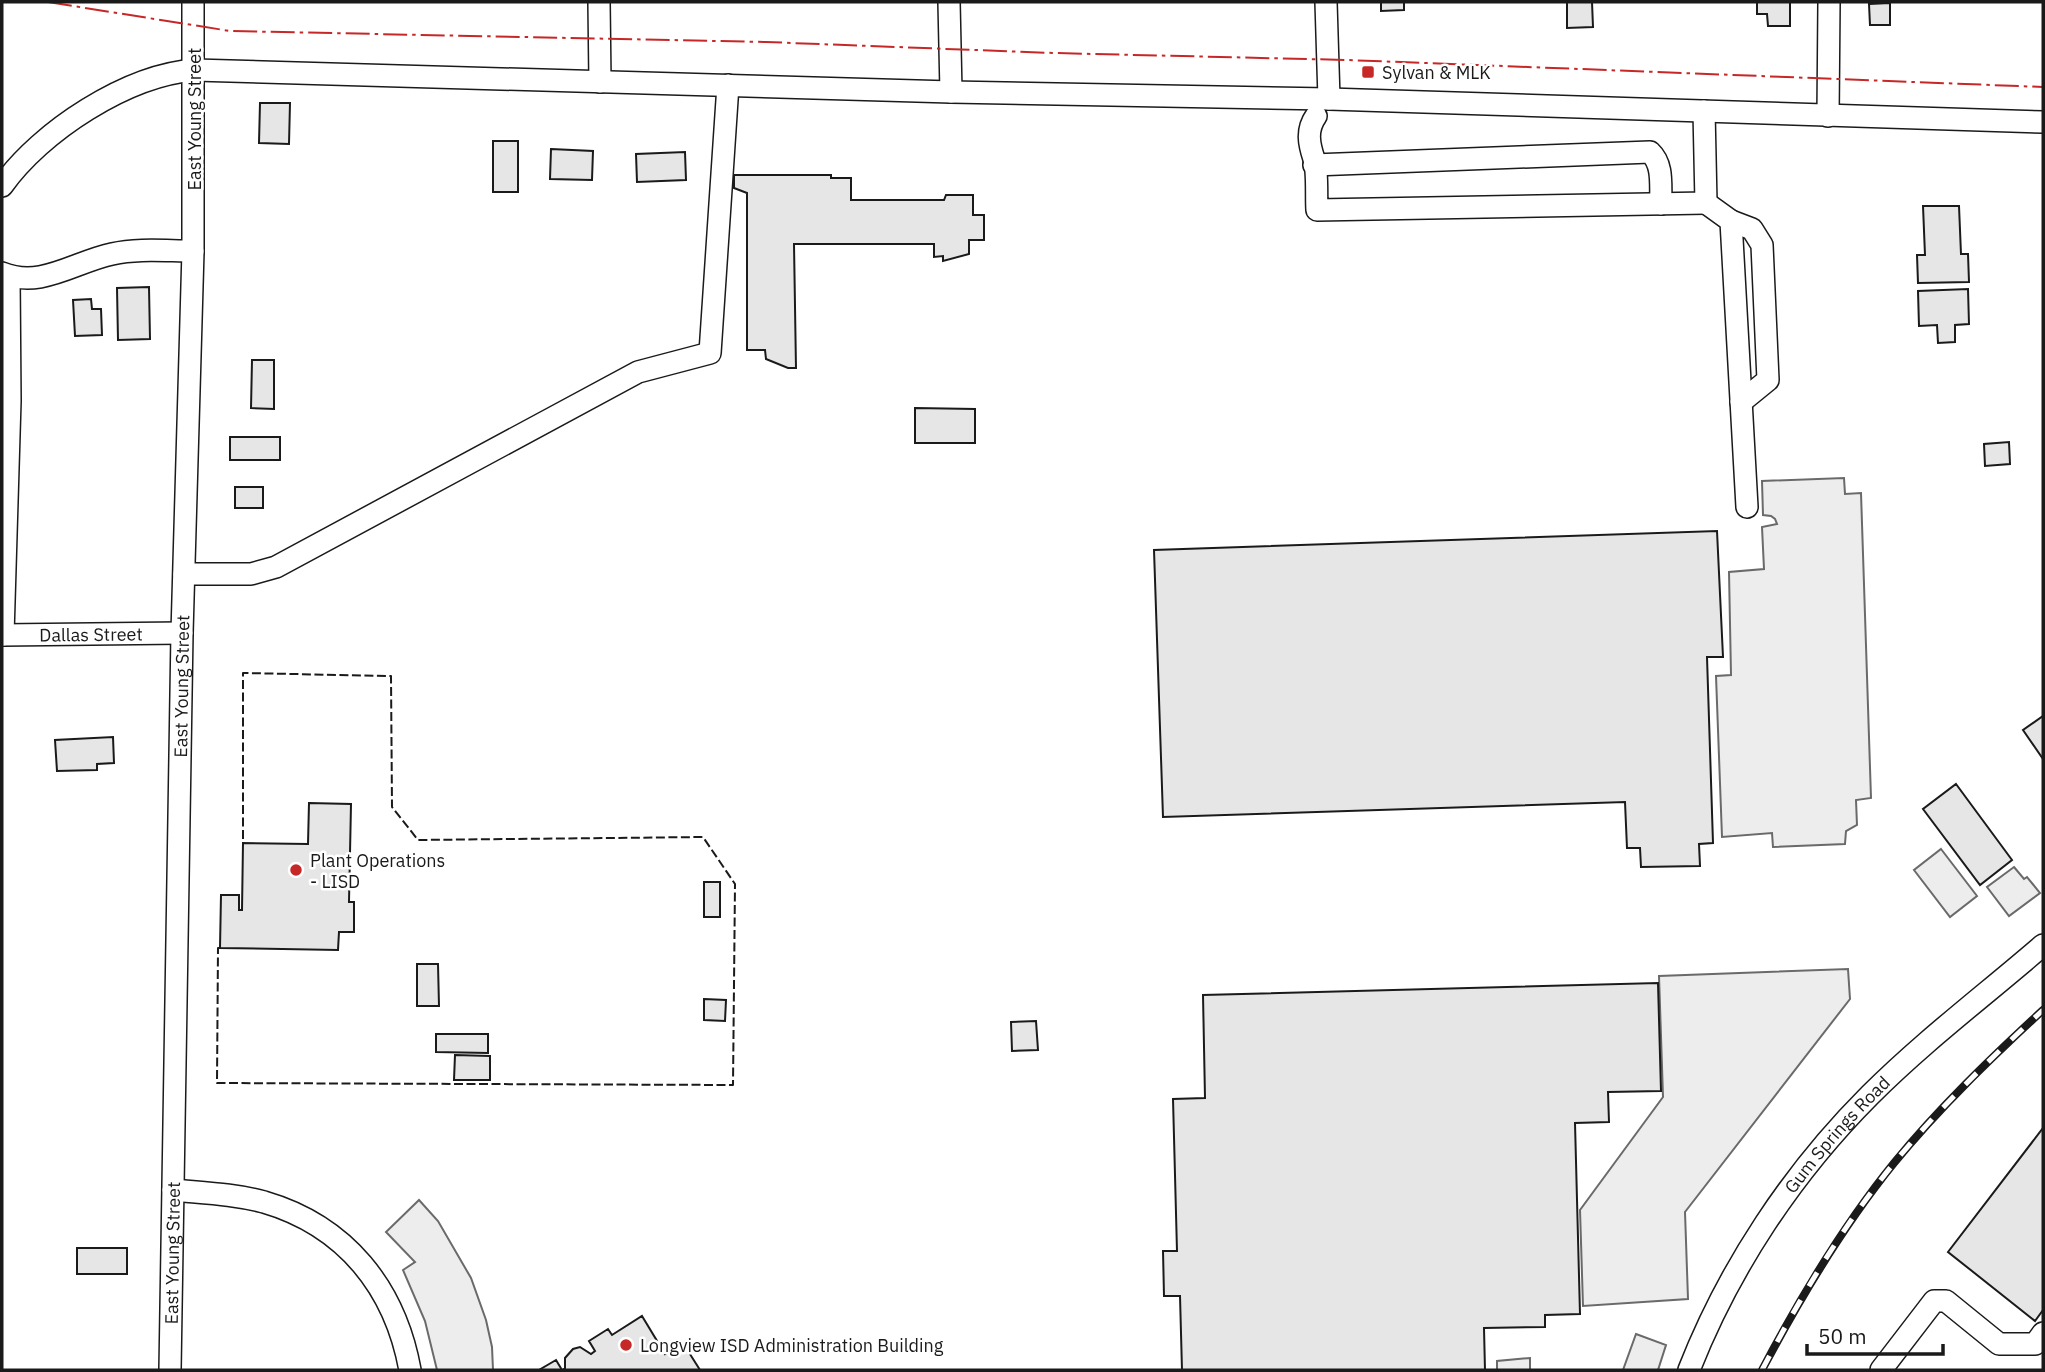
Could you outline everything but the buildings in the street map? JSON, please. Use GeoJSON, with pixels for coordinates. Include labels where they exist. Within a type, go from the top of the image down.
{"type":"FeatureCollection","features":[{"type":"Feature","properties":{"kind":"street","name":"East Young Street"},"geometry":{"type":"LineString","coordinates":[[170,1370],[182,633],[193,251],[193,2]]}},
{"type":"Feature","properties":{"kind":"street"},"geometry":{"type":"LineString","coordinates":[[599,2],[600,82]]}},
{"type":"Feature","properties":{"kind":"street"},"geometry":{"type":"LineString","coordinates":[[949,2],[951,92]]}},
{"type":"Feature","properties":{"kind":"street"},"geometry":{"type":"LineString","coordinates":[[1326,2],[1320,150],[1314,162],[1317,210],[1706,203],[1731,221],[1738,306],[1747,507]]}},
{"type":"Feature","properties":{"kind":"street"},"geometry":{"type":"LineString","coordinates":[[1828,116],[1829,2]]}},
{"type":"Feature","properties":{"kind":"street"},"geometry":{"type":"LineString","coordinates":[[2,186],[24,158],[85,110],[163,76],[195,70],[1320,105],[1704,111],[2043,122]]}},
{"type":"Feature","properties":{"kind":"street"},"geometry":{"type":"LineString","coordinates":[[184,573],[251,574],[276,567],[638,372],[710,353],[728,85]]}},
{"type":"Feature","properties":{"kind":"street"},"geometry":{"type":"LineString","coordinates":[[1704,111],[1706,203]]}},
{"type":"Feature","properties":{"kind":"street"},"geometry":{"type":"LineString","coordinates":[[1314,162],[1650,152],[1657,159],[1660,168],[1661,204]]}},
{"type":"Feature","properties":{"kind":"street"},"geometry":{"type":"LineString","coordinates":[[2,635],[10,413],[5,274],[39,278],[124,252],[193,251]]}},
{"type":"Feature","properties":{"kind":"street","name":"Dallas Street"},"geometry":{"type":"LineString","coordinates":[[2,635],[182,633]]}},
{"type":"Feature","properties":{"kind":"street","name":"Gum Springs Road"},"geometry":{"type":"LineString","coordinates":[[1689,1370],[1702,1338],[1748,1252],[1810,1162],[1841,1126],[1891,1076],[2043,945]]}},
{"type":"Feature","properties":{"kind":"street"},"geometry":{"type":"LineString","coordinates":[[173,1191],[229,1195],[266,1203],[302,1218],[335,1239],[364,1265],[384,1294],[400,1325],[410,1370]]}},
{"type":"Feature","properties":{"kind":"street"},"geometry":{"type":"LineString","coordinates":[[1881,1370],[1934,1301],[1946,1301],[1999,1344],[2035,1344],[2043,1333]]}},
{"type":"Feature","properties":{"kind":"shaded area"},"geometry":{"type":"Polygon","coordinates":[[[1844,478],[1845,494],[1861,493],[1871,798],[1856,800],[1857,825],[1846,831],[1845,844],[1773,847],[1772,833],[1722,837],[1716,676],[1731,675],[1729,572],[1764,569],[1762,527],[1777,524],[1771,516],[1763,515],[1762,481],[1844,478]]]}},
{"type":"Feature","properties":{"kind":"shaded area"},"geometry":{"type":"Polygon","coordinates":[[[1941,849],[1977,896],[1950,917],[1914,870],[1941,849]]]}},
{"type":"Feature","properties":{"kind":"shaded area"},"geometry":{"type":"Polygon","coordinates":[[[2014,867],[2024,879],[2027,877],[2040,893],[2009,916],[1987,887],[2014,867]]]}},
{"type":"Feature","properties":{"kind":"shaded area"},"geometry":{"type":"Polygon","coordinates":[[[1848,969],[1850,999],[1685,1212],[1688,1299],[1583,1306],[1580,1210],[1663,1097],[1659,976],[1848,969]]]}},
{"type":"Feature","properties":{"kind":"shaded area"},"geometry":{"type":"Polygon","coordinates":[[[419,1200],[438,1221],[471,1278],[486,1320],[492,1347],[493,1370],[437,1370],[425,1321],[403,1270],[415,1262],[386,1232],[419,1200]]]}},
{"type":"Feature","properties":{"kind":"shaded area"},"geometry":{"type":"Polygon","coordinates":[[[1636,1334],[1666,1345],[1658,1370],[1623,1370],[1636,1334]]]}},
{"type":"Feature","properties":{"kind":"shaded area"},"geometry":{"type":"Polygon","coordinates":[[[1530,1358],[1530,1370],[1497,1370],[1497,1361],[1530,1358]]]}},
{"type":"Feature","properties":{"kind":"railway"},"geometry":{"type":"LineString","coordinates":[[1762,1370],[1823,1264],[1875,1187],[1947,1103],[2043,1010]]}},
{"type":"Feature","properties":{"kind":"fence"},"geometry":{"type":"LineString","coordinates":[[221,948],[218,948],[217,1083],[733,1085],[735,884],[703,837],[418,840],[392,807],[391,676],[243,673],[243,843]]}},
{"type":"Feature","properties":{"kind":"power"},"geometry":{"type":"LineString","coordinates":[[48,2],[230,31],[766,42],[1053,53],[1348,60],[2043,87]]}},
{"type":"Feature","properties":{"kind":"place","name":"Sylvan & MLK"},"geometry":{"type":"Point","coordinates":[1368,72]}},
{"type":"Feature","properties":{"kind":"place","name":"Plant Operations - LISD"},"geometry":{"type":"Point","coordinates":[296,870]}},
{"type":"Feature","properties":{"kind":"place","name":"Longview ISD Administration Building"},"geometry":{"type":"Point","coordinates":[626,1345]}}]}
